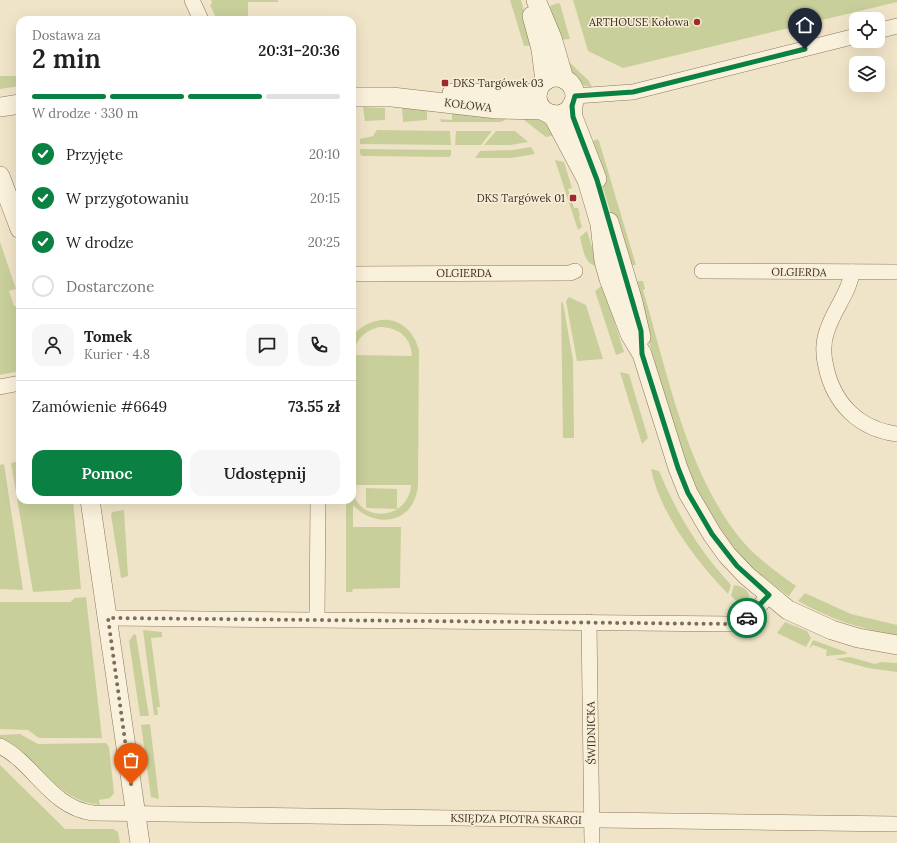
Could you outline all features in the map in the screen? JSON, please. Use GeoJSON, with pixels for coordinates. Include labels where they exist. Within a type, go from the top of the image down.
{"type":"FeatureCollection","features":[{"type":"Feature","properties":{"kind":"street"},"geometry":{"type":"LineString","coordinates":[[192,0],[199,16]]}},
{"type":"Feature","properties":{"kind":"street"},"geometry":{"type":"LineString","coordinates":[[527,0],[539,41],[541,86],[538,99],[548,112],[587,180],[600,224],[604,261],[609,279],[630,334],[642,354],[678,468],[694,505],[727,555],[747,576],[788,610],[832,630],[858,638],[897,645]]}},
{"type":"Feature","properties":{"kind":"street"},"geometry":{"type":"LineString","coordinates":[[536,0],[539,11],[552,38],[564,79],[573,88],[573,117],[597,180],[635,310],[641,331],[642,354]]}},
{"type":"Feature","properties":{"kind":"street"},"geometry":{"type":"LineString","coordinates":[[885,29],[897,26]]}},
{"type":"Feature","properties":{"kind":"street"},"geometry":{"type":"LineString","coordinates":[[548,112],[566,112],[573,101],[633,92],[849,38]]}},
{"type":"Feature","properties":{"kind":"street"},"geometry":{"type":"LineString","coordinates":[[541,86],[554,77],[564,79]]}},
{"type":"Feature","properties":{"kind":"street","name":"KOŁOWA"},"geometry":{"type":"LineString","coordinates":[[392,98],[439,93],[529,94],[541,86]]}},
{"type":"Feature","properties":{"kind":"street","name":"KOŁOWA"},"geometry":{"type":"LineString","coordinates":[[356,97],[392,98],[497,109],[548,112]]}},
{"type":"Feature","properties":{"kind":"street"},"geometry":{"type":"LineString","coordinates":[[0,107],[16,105]]}},
{"type":"Feature","properties":{"kind":"street"},"geometry":{"type":"LineString","coordinates":[[0,176],[16,218]]}},
{"type":"Feature","properties":{"kind":"street","name":"OLGIERDA"},"geometry":{"type":"LineString","coordinates":[[356,274],[570,273],[575,271]]}},
{"type":"Feature","properties":{"kind":"street","name":"OLGIERDA"},"geometry":{"type":"LineString","coordinates":[[702,271],[897,272]]}},
{"type":"Feature","properties":{"kind":"street"},"geometry":{"type":"LineString","coordinates":[[852,272],[851,282],[831,318],[826,333],[824,357],[829,378],[840,402],[850,413],[885,432],[897,434]]}},
{"type":"Feature","properties":{"kind":"street"},"geometry":{"type":"LineString","coordinates":[[0,387],[16,384]]}},
{"type":"Feature","properties":{"kind":"street"},"geometry":{"type":"LineString","coordinates":[[91,504],[140,843]]}},
{"type":"Feature","properties":{"kind":"street"},"geometry":{"type":"LineString","coordinates":[[317,619],[318,504]]}},
{"type":"Feature","properties":{"kind":"street"},"geometry":{"type":"LineString","coordinates":[[108,618],[732,624],[750,617],[769,595]]}},
{"type":"Feature","properties":{"kind":"street","name":"ŚWIDNICKA"},"geometry":{"type":"LineString","coordinates":[[589,622],[592,843]]}},
{"type":"Feature","properties":{"kind":"street","name":"KSIĘDZA PIOTRA SKARGI"},"geometry":{"type":"LineString","coordinates":[[0,746],[17,757],[50,791],[72,808],[93,814],[897,824]]}},
{"type":"Feature","properties":{"kind":"green space"},"geometry":{"type":"Polygon","coordinates":[[[211,0],[278,0],[278,2],[248,2],[248,16],[215,16],[210,5],[212,3],[211,0]]]}},
{"type":"Feature","properties":{"kind":"green space"},"geometry":{"type":"Polygon","coordinates":[[[510,0],[521,0],[534,45],[524,46],[510,0]]]}},
{"type":"Feature","properties":{"kind":"green space","name":"ARTHOUSE Kołowa"},"geometry":{"type":"Polygon","coordinates":[[[573,0],[897,0],[897,2],[855,12],[849,12],[849,14],[623,68],[588,51],[573,0]]]}},
{"type":"Feature","properties":{"kind":"green space"},"geometry":{"type":"Polygon","coordinates":[[[558,3],[560,4],[570,39],[560,40],[550,6],[558,3]]]}},
{"type":"Feature","properties":{"kind":"green space"},"geometry":{"type":"Polygon","coordinates":[[[566,59],[589,81],[592,87],[581,84],[574,78],[566,59]]]}},
{"type":"Feature","properties":{"kind":"green space"},"geometry":{"type":"Polygon","coordinates":[[[0,76],[16,76],[16,87],[0,89],[0,76]]]}},
{"type":"Feature","properties":{"kind":"green space"},"geometry":{"type":"Polygon","coordinates":[[[363,107],[385,108],[385,120],[365,121],[363,107]]]}},
{"type":"Feature","properties":{"kind":"green space"},"geometry":{"type":"Polygon","coordinates":[[[402,108],[427,108],[427,120],[403,122],[402,108]]]}},
{"type":"Feature","properties":{"kind":"green space"},"geometry":{"type":"Polygon","coordinates":[[[452,108],[505,115],[505,120],[501,122],[441,122],[440,119],[452,120],[452,108]]]}},
{"type":"Feature","properties":{"kind":"green space"},"geometry":{"type":"Polygon","coordinates":[[[523,116],[541,119],[556,135],[546,137],[524,120],[523,116]]]}},
{"type":"Feature","properties":{"kind":"green space"},"geometry":{"type":"Polygon","coordinates":[[[377,130],[450,131],[451,145],[360,144],[360,139],[373,136],[377,130]]]}},
{"type":"Feature","properties":{"kind":"green space"},"geometry":{"type":"Polygon","coordinates":[[[456,131],[492,131],[481,145],[455,145],[456,131]]]}},
{"type":"Feature","properties":{"kind":"green space"},"geometry":{"type":"Polygon","coordinates":[[[496,131],[515,131],[528,142],[511,145],[484,145],[496,131]]]}},
{"type":"Feature","properties":{"kind":"green space"},"geometry":{"type":"Polygon","coordinates":[[[597,139],[599,141],[636,265],[627,265],[589,143],[597,139]]]}},
{"type":"Feature","properties":{"kind":"green space"},"geometry":{"type":"Polygon","coordinates":[[[531,147],[535,154],[511,158],[475,158],[480,151],[513,150],[531,147]]]}},
{"type":"Feature","properties":{"kind":"green space"},"geometry":{"type":"Polygon","coordinates":[[[360,149],[451,150],[451,155],[449,157],[362,156],[360,154],[360,149]]]}},
{"type":"Feature","properties":{"kind":"green space"},"geometry":{"type":"Polygon","coordinates":[[[555,160],[564,162],[572,188],[568,189],[574,208],[578,208],[580,216],[582,227],[578,230],[555,160]]]}},
{"type":"Feature","properties":{"kind":"green space"},"geometry":{"type":"Polygon","coordinates":[[[587,231],[598,266],[593,265],[587,260],[583,251],[580,237],[587,231]]]}},
{"type":"Feature","properties":{"kind":"green space"},"geometry":{"type":"Polygon","coordinates":[[[0,242],[16,289],[9,291],[14,306],[16,306],[16,372],[0,375],[0,242]]]}},
{"type":"Feature","properties":{"kind":"green space"},"geometry":{"type":"Polygon","coordinates":[[[636,281],[643,281],[645,289],[643,290],[680,419],[705,482],[739,537],[751,551],[796,586],[789,596],[760,574],[746,561],[722,533],[702,502],[686,466],[668,407],[633,285],[636,281]]]}},
{"type":"Feature","properties":{"kind":"green space"},"geometry":{"type":"Polygon","coordinates":[[[603,285],[624,352],[616,355],[595,291],[603,285]]]}},
{"type":"Feature","properties":{"kind":"green space"},"geometry":{"type":"Polygon","coordinates":[[[569,297],[586,305],[603,359],[577,361],[566,301],[569,297]]]}},
{"type":"Feature","properties":{"kind":"green space"},"geometry":{"type":"Polygon","coordinates":[[[561,302],[563,303],[573,360],[574,438],[563,438],[561,302]]]}},
{"type":"Feature","properties":{"kind":"green space"},"geometry":{"type":"Polygon","coordinates":[[[383,320],[392,321],[401,324],[408,330],[415,339],[419,350],[418,483],[416,496],[411,507],[403,514],[384,520],[373,518],[363,513],[353,505],[353,527],[401,527],[400,588],[353,589],[352,592],[346,592],[346,504],[356,504],[356,498],[361,506],[369,511],[379,514],[390,512],[400,507],[407,499],[411,486],[356,485],[356,355],[412,356],[409,343],[406,338],[397,331],[386,327],[379,327],[365,333],[356,344],[356,332],[363,326],[373,322],[383,320]]]}},
{"type":"Feature","properties":{"kind":"green space"},"geometry":{"type":"Polygon","coordinates":[[[620,372],[629,374],[648,438],[642,444],[620,372]]]}},
{"type":"Feature","properties":{"kind":"green space"},"geometry":{"type":"Polygon","coordinates":[[[16,462],[16,492],[11,463],[16,462]]]}},
{"type":"Feature","properties":{"kind":"green space"},"geometry":{"type":"Polygon","coordinates":[[[4,464],[23,590],[0,589],[0,465],[4,464]]]}},
{"type":"Feature","properties":{"kind":"green space"},"geometry":{"type":"Polygon","coordinates":[[[651,469],[659,471],[681,517],[699,545],[719,572],[731,585],[728,594],[692,552],[671,520],[662,503],[651,469]]]}},
{"type":"Feature","properties":{"kind":"green space"},"geometry":{"type":"Polygon","coordinates":[[[366,488],[397,489],[397,509],[366,508],[366,488]]]}},
{"type":"Feature","properties":{"kind":"green space"},"geometry":{"type":"Polygon","coordinates":[[[18,504],[73,504],[81,589],[33,592],[18,504]]]}},
{"type":"Feature","properties":{"kind":"green space"},"geometry":{"type":"Polygon","coordinates":[[[124,510],[128,576],[121,578],[111,515],[112,512],[124,510]]]}},
{"type":"Feature","properties":{"kind":"green space"},"geometry":{"type":"Polygon","coordinates":[[[734,585],[743,588],[748,592],[749,599],[744,608],[731,596],[734,585]]]}},
{"type":"Feature","properties":{"kind":"green space"},"geometry":{"type":"Polygon","coordinates":[[[805,593],[851,614],[897,625],[897,636],[858,627],[822,613],[798,601],[805,593]]]}},
{"type":"Feature","properties":{"kind":"green space"},"geometry":{"type":"Polygon","coordinates":[[[86,597],[102,738],[39,738],[28,730],[0,729],[0,602],[70,602],[75,598],[86,597]]]}},
{"type":"Feature","properties":{"kind":"green space"},"geometry":{"type":"Polygon","coordinates":[[[785,622],[807,631],[811,638],[806,647],[777,633],[785,622]]]}},
{"type":"Feature","properties":{"kind":"green space"},"geometry":{"type":"Polygon","coordinates":[[[143,630],[162,632],[162,637],[151,638],[160,707],[157,707],[158,715],[154,715],[143,630]]]}},
{"type":"Feature","properties":{"kind":"green space"},"geometry":{"type":"Polygon","coordinates":[[[134,634],[136,635],[149,716],[140,716],[129,641],[134,634]]]}},
{"type":"Feature","properties":{"kind":"green space"},"geometry":{"type":"Polygon","coordinates":[[[813,640],[846,652],[847,654],[826,656],[827,650],[813,645],[809,649],[813,640]]]}},
{"type":"Feature","properties":{"kind":"green space"},"geometry":{"type":"Polygon","coordinates":[[[850,657],[875,664],[881,662],[897,663],[897,672],[868,668],[835,659],[850,657]]]}},
{"type":"Feature","properties":{"kind":"green space"},"geometry":{"type":"Polygon","coordinates":[[[150,724],[159,799],[151,797],[141,725],[150,724]]]}},
{"type":"Feature","properties":{"kind":"green space"},"geometry":{"type":"Polygon","coordinates":[[[20,734],[38,744],[106,743],[109,747],[114,793],[110,798],[99,800],[100,805],[83,801],[69,795],[57,786],[26,755],[0,738],[0,735],[20,734]]]}},
{"type":"Feature","properties":{"kind":"green space"},"geometry":{"type":"Polygon","coordinates":[[[0,765],[65,829],[113,829],[118,832],[120,843],[0,843],[0,765]]]}},
{"type":"Feature","properties":{"kind":"way so far"},"geometry":{"type":"LineString","coordinates":[[131,784],[108,618],[732,624],[747,618]]}},
{"type":"Feature","properties":{"kind":"place","name":"ARTHOUSE Kołowa"},"geometry":{"type":"Point","coordinates":[697,22]}},
{"type":"Feature","properties":{"kind":"place","name":"DKS Targówek 03"},"geometry":{"type":"Point","coordinates":[445,83]}},
{"type":"Feature","properties":{"kind":"place","name":"DKS Targówek 01"},"geometry":{"type":"Point","coordinates":[573,198]}},
{"type":"Feature","properties":{"kind":"route"},"geometry":{"type":"LineString","coordinates":[[747,618],[760,607],[769,595],[747,576],[727,555],[700,516],[688,493],[670,446],[654,395],[642,354],[641,331],[633,302],[592,164],[573,117],[572,106],[575,96],[604,96],[633,92],[805,49]]}}]}
